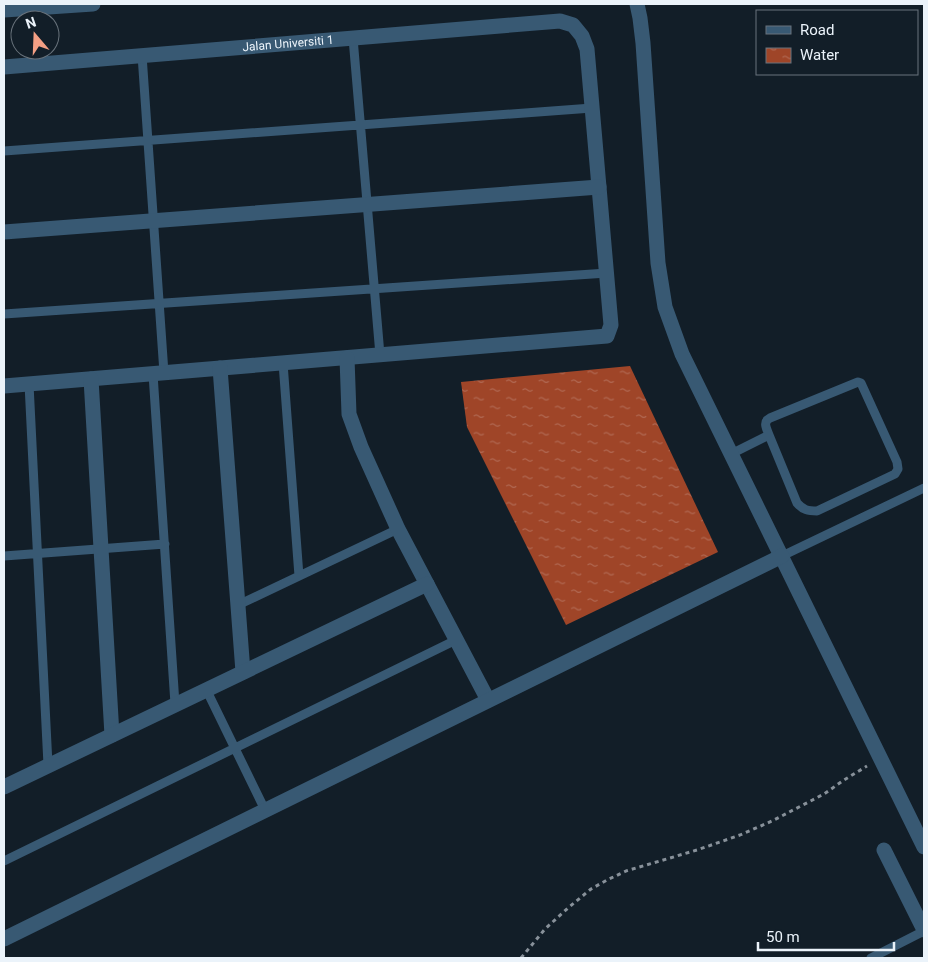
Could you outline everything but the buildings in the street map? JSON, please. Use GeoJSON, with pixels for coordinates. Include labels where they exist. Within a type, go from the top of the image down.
{"type":"FeatureCollection","features":[{"type":"Feature","properties":{"kind":"street"},"geometry":{"type":"LineString","coordinates":[[4,10],[93,4]]}},
{"type":"Feature","properties":{"kind":"street"},"geometry":{"type":"LineString","coordinates":[[637,4],[643,43],[658,263],[665,307],[682,354],[924,844]]}},
{"type":"Feature","properties":{"kind":"street","name":"Jalan Universiti 1"},"geometry":{"type":"LineString","coordinates":[[4,67],[560,21],[572,25],[582,36],[587,49],[592,108]]}},
{"type":"Feature","properties":{"kind":"street"},"geometry":{"type":"LineString","coordinates":[[4,386],[607,336],[611,325],[592,108]]}},
{"type":"Feature","properties":{"kind":"street"},"geometry":{"type":"LineString","coordinates":[[4,232],[599,187]]}},
{"type":"Feature","properties":{"kind":"street"},"geometry":{"type":"LineString","coordinates":[[347,358],[349,414],[361,447],[398,529],[488,700]]}},
{"type":"Feature","properties":{"kind":"street"},"geometry":{"type":"LineString","coordinates":[[220,368],[243,672]]}},
{"type":"Feature","properties":{"kind":"street"},"geometry":{"type":"LineString","coordinates":[[91,379],[112,735]]}},
{"type":"Feature","properties":{"kind":"street"},"geometry":{"type":"LineString","coordinates":[[4,939],[782,556]]}},
{"type":"Feature","properties":{"kind":"street"},"geometry":{"type":"LineString","coordinates":[[4,786],[426,584]]}},
{"type":"Feature","properties":{"kind":"street"},"geometry":{"type":"LineString","coordinates":[[884,850],[924,930]]}},
{"type":"Feature","properties":{"kind":"lane"},"geometry":{"type":"LineString","coordinates":[[353,38],[380,355]]}},
{"type":"Feature","properties":{"kind":"lane"},"geometry":{"type":"LineString","coordinates":[[142,55],[160,304],[159,373],[165,544],[175,704]]}},
{"type":"Feature","properties":{"kind":"lane"},"geometry":{"type":"LineString","coordinates":[[4,151],[592,108]]}},
{"type":"Feature","properties":{"kind":"lane"},"geometry":{"type":"LineString","coordinates":[[4,314],[607,273]]}},
{"type":"Feature","properties":{"kind":"lane"},"geometry":{"type":"LineString","coordinates":[[283,363],[299,576]]}},
{"type":"Feature","properties":{"kind":"lane"},"geometry":{"type":"LineString","coordinates":[[858,382],[861,383],[897,462],[898,469],[895,474],[826,507],[817,511],[809,511],[802,509],[797,503],[769,435],[765,423],[766,420],[858,382]]}},
{"type":"Feature","properties":{"kind":"lane"},"geometry":{"type":"LineString","coordinates":[[29,384],[48,765]]}},
{"type":"Feature","properties":{"kind":"lane"},"geometry":{"type":"LineString","coordinates":[[731,454],[769,435]]}},
{"type":"Feature","properties":{"kind":"lane"},"geometry":{"type":"LineString","coordinates":[[782,556],[924,488]]}},
{"type":"Feature","properties":{"kind":"lane"},"geometry":{"type":"LineString","coordinates":[[238,605],[398,529]]}},
{"type":"Feature","properties":{"kind":"lane"},"geometry":{"type":"LineString","coordinates":[[4,556],[165,544]]}},
{"type":"Feature","properties":{"kind":"lane"},"geometry":{"type":"LineString","coordinates":[[4,861],[456,640]]}},
{"type":"Feature","properties":{"kind":"lane"},"geometry":{"type":"LineString","coordinates":[[206,689],[265,810]]}},
{"type":"Feature","properties":{"kind":"lane"},"geometry":{"type":"LineString","coordinates":[[871,958],[924,930]]}},
{"type":"Feature","properties":{"kind":"path"},"geometry":{"type":"LineString","coordinates":[[521,958],[545,929],[591,889],[607,880],[626,871],[740,835],[824,794],[881,758]]}},
{"type":"Feature","properties":{"kind":"water"},"geometry":{"type":"Polygon","coordinates":[[[630,366],[718,552],[566,625],[467,427],[461,382],[630,366]]]}}]}
